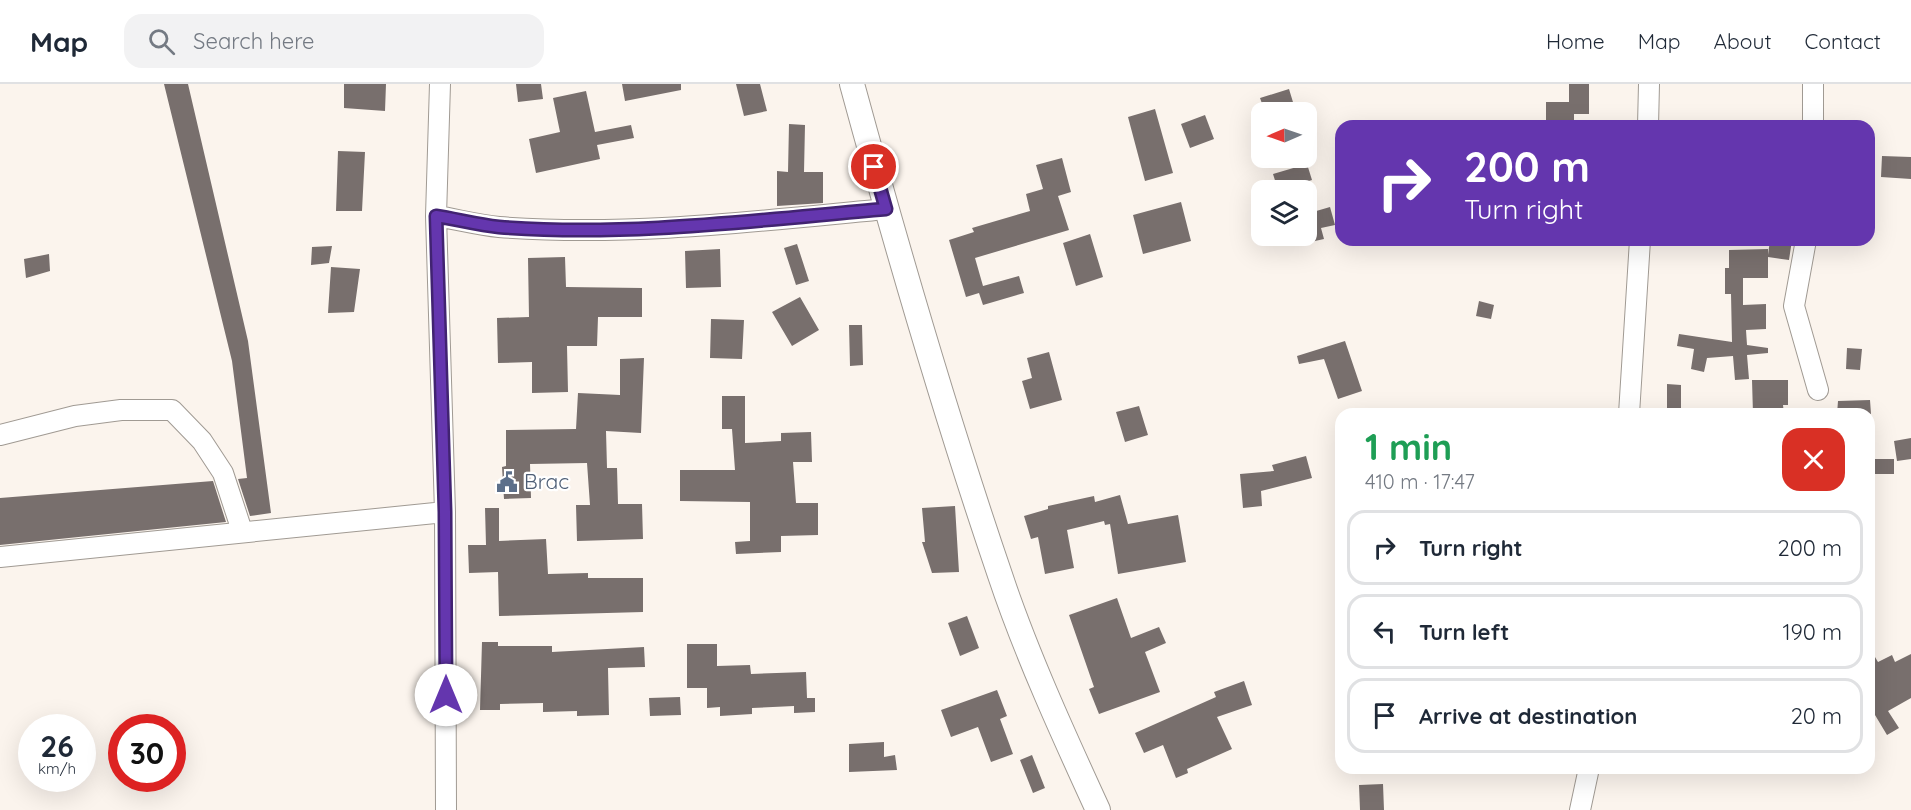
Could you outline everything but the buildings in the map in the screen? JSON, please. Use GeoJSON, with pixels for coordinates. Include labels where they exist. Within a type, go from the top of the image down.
{"type":"FeatureCollection","features":[{"type":"Feature","properties":{"kind":"main road"},"geometry":{"type":"LineString","coordinates":[[852,84],[886,209],[1001,577],[1071,752],[1098,810]]}},
{"type":"Feature","properties":{"kind":"street"},"geometry":{"type":"LineString","coordinates":[[440,84],[436,216],[445,512],[446,810]]}},
{"type":"Feature","properties":{"kind":"street"},"geometry":{"type":"LineString","coordinates":[[1648,120],[1649,84]]}},
{"type":"Feature","properties":{"kind":"street"},"geometry":{"type":"LineString","coordinates":[[1813,84],[1813,120]]}},
{"type":"Feature","properties":{"kind":"street"},"geometry":{"type":"LineString","coordinates":[[436,216],[497,226],[602,229],[709,225],[886,209]]}},
{"type":"Feature","properties":{"kind":"street"},"geometry":{"type":"LineString","coordinates":[[1629,408],[1640,246]]}},
{"type":"Feature","properties":{"kind":"street"},"geometry":{"type":"LineString","coordinates":[[1805,246],[1794,306],[1818,390]]}},
{"type":"Feature","properties":{"kind":"street"},"geometry":{"type":"LineString","coordinates":[[0,435],[75,416],[121,410],[172,410],[202,441],[223,473],[242,531]]}},
{"type":"Feature","properties":{"kind":"street"},"geometry":{"type":"LineString","coordinates":[[0,557],[445,512]]}},
{"type":"Feature","properties":{"kind":"street"},"geometry":{"type":"LineString","coordinates":[[1580,810],[1588,774]]}},
{"type":"Feature","properties":{"kind":"place","name":"Brac"},"geometry":{"type":"Point","coordinates":[507,482]}},
{"type":"Feature","properties":{"kind":"route"},"geometry":{"type":"LineString","coordinates":[[446,695],[445,512],[436,216],[497,226],[602,229],[709,225],[886,209],[874,167]]}}]}
